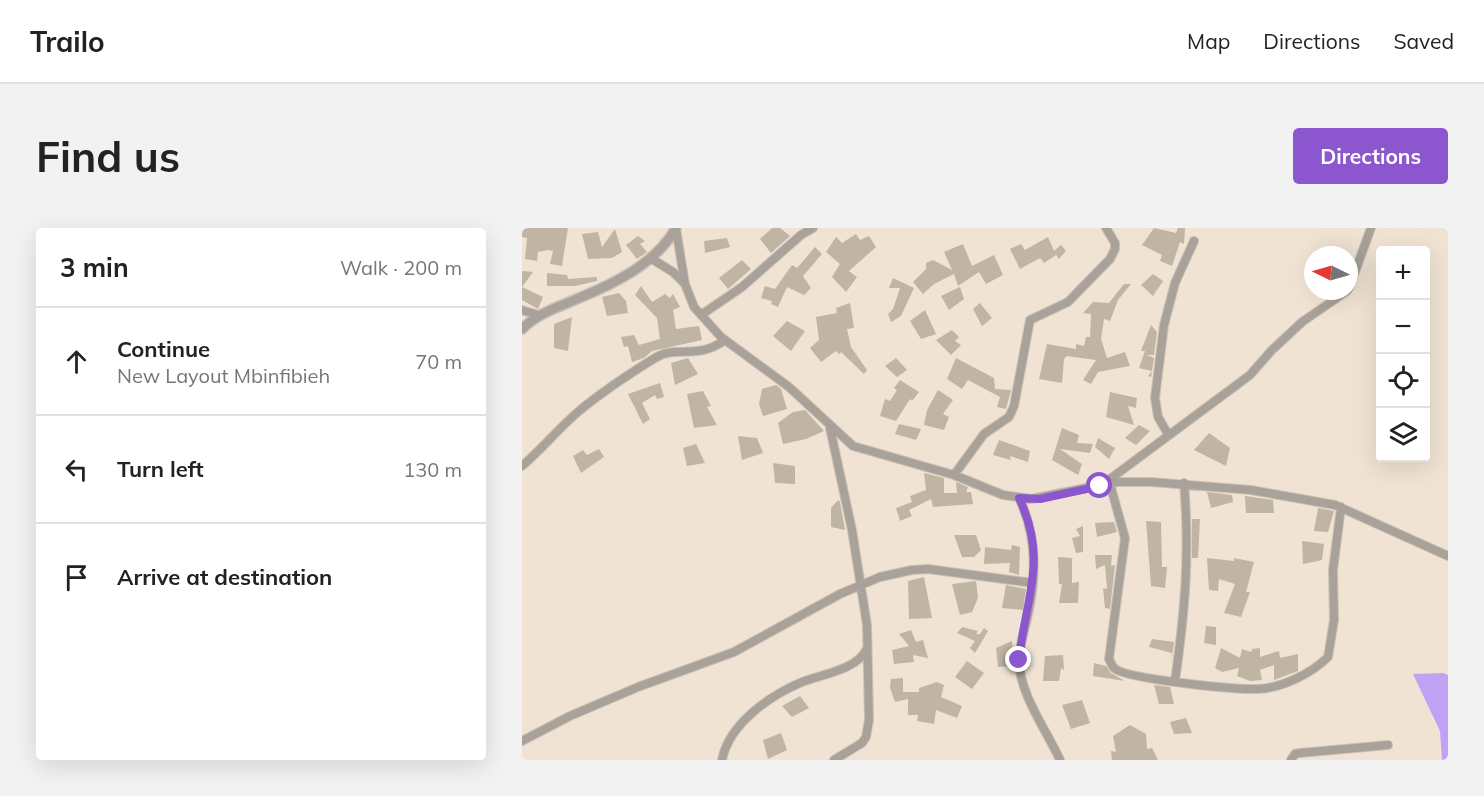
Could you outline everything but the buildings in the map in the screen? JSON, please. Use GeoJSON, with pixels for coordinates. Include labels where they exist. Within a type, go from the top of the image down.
{"type":"FeatureCollection","features":[{"type":"Feature","properties":{"kind":"street"},"geometry":{"type":"LineString","coordinates":[[701,315],[742,287],[801,234],[813,228]]}},
{"type":"Feature","properties":{"kind":"street"},"geometry":{"type":"LineString","coordinates":[[954,475],[984,434],[1009,417],[1014,406],[1030,320],[1068,302],[1110,259],[1115,243],[1106,228]]}},
{"type":"Feature","properties":{"kind":"street"},"geometry":{"type":"LineString","coordinates":[[1358,262],[1371,228]]}},
{"type":"Feature","properties":{"kind":"street"},"geometry":{"type":"LineString","coordinates":[[522,329],[538,315],[588,295],[652,259],[676,229]]}},
{"type":"Feature","properties":{"kind":"street"},"geometry":{"type":"LineString","coordinates":[[676,229],[688,297],[701,315],[724,340],[789,387],[853,446],[954,475],[1003,495],[1019,498],[1040,499],[1110,484],[1184,483],[1251,490],[1341,507],[1448,556]]}},
{"type":"Feature","properties":{"kind":"street"},"geometry":{"type":"LineString","coordinates":[[1168,434],[1158,417],[1155,398],[1164,325],[1175,283],[1194,241]]}},
{"type":"Feature","properties":{"kind":"street"},"geometry":{"type":"LineString","coordinates":[[652,259],[673,272],[685,284]]}},
{"type":"Feature","properties":{"kind":"street"},"geometry":{"type":"LineString","coordinates":[[1100,486],[1250,375],[1272,350],[1302,322],[1333,300]]}},
{"type":"Feature","properties":{"kind":"street"},"geometry":{"type":"LineString","coordinates":[[522,310],[538,315]]}},
{"type":"Feature","properties":{"kind":"street"},"geometry":{"type":"LineString","coordinates":[[522,466],[548,444],[577,412],[654,358],[671,352],[711,350],[724,340]]}},
{"type":"Feature","properties":{"kind":"street"},"geometry":{"type":"LineString","coordinates":[[830,427],[867,625],[869,720],[866,737],[855,748],[834,760]]}},
{"type":"Feature","properties":{"kind":"street"},"geometry":{"type":"LineString","coordinates":[[1175,681],[1187,580],[1188,536],[1184,483]]}},
{"type":"Feature","properties":{"kind":"street"},"geometry":{"type":"LineString","coordinates":[[1110,484],[1125,538],[1115,629],[1109,659],[1114,668],[1127,674],[1175,681],[1259,689],[1284,683],[1328,657],[1334,620],[1334,570],[1341,507]]}},
{"type":"Feature","properties":{"kind":"street"},"geometry":{"type":"LineString","coordinates":[[1019,498],[1028,517],[1032,536],[1033,583],[1019,660],[1029,697],[1060,760]]}},
{"type":"Feature","properties":{"kind":"street"},"geometry":{"type":"LineString","coordinates":[[522,741],[570,716],[628,691],[734,652],[819,603],[861,588],[880,577],[928,569],[1033,583]]}},
{"type":"Feature","properties":{"kind":"street"},"geometry":{"type":"LineString","coordinates":[[722,760],[725,746],[757,707],[799,683],[863,657],[866,650]]}},
{"type":"Feature","properties":{"kind":"street"},"geometry":{"type":"LineString","coordinates":[[1291,760],[1300,753],[1388,745]]}},
{"type":"Feature","properties":{"kind":"shaded area"},"geometry":{"type":"Polygon","coordinates":[[[1443,673],[1448,675],[1448,760],[1442,760],[1440,731],[1413,674],[1443,673]]]}},
{"type":"Feature","properties":{"kind":"route"},"geometry":{"type":"LineString","coordinates":[[1019,660],[1021,641],[1029,613],[1034,551],[1028,517],[1019,498],[1040,499],[1100,486]]}}]}
